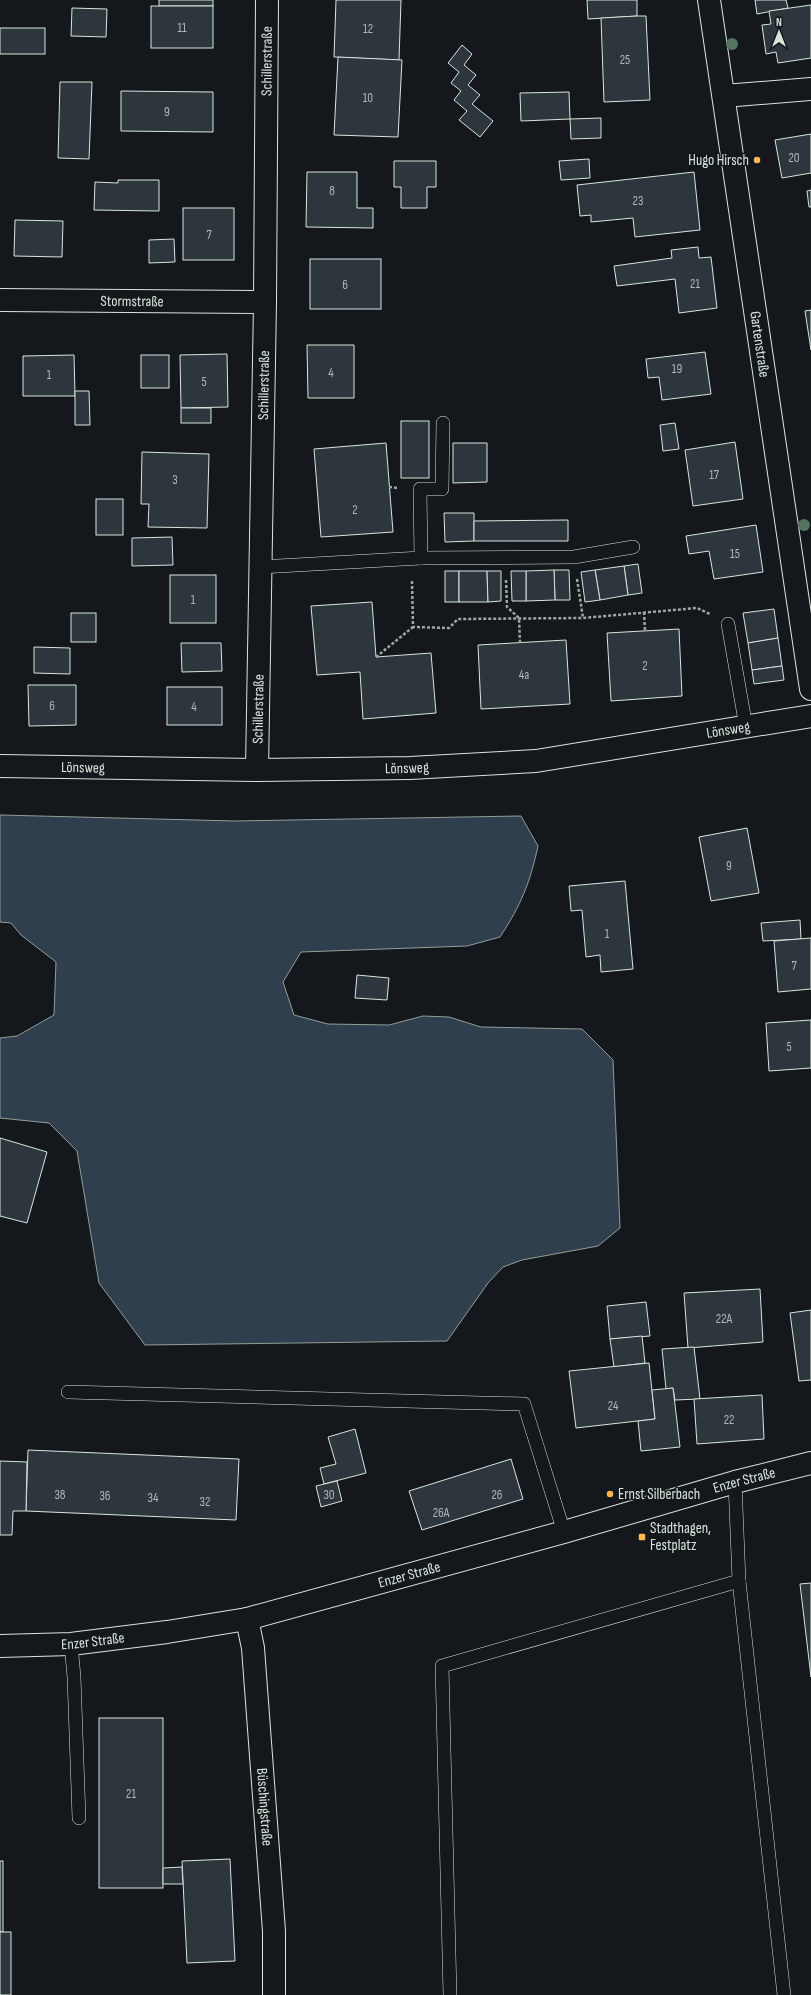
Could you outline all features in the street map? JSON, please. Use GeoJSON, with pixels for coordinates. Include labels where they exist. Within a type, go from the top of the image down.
{"type":"FeatureCollection","features":[{"type":"Feature","properties":{"kind":"street","name":"Schillerstraße"},"geometry":{"type":"LineString","coordinates":[[257,770],[265,302],[267,0]]}},
{"type":"Feature","properties":{"kind":"street","name":"Gartenstraße"},"geometry":{"type":"LineString","coordinates":[[709,0],[811,689]]}},
{"type":"Feature","properties":{"kind":"street"},"geometry":{"type":"LineString","coordinates":[[724,96],[811,89]]}},
{"type":"Feature","properties":{"kind":"street","name":"Stormstraße"},"geometry":{"type":"LineString","coordinates":[[0,300],[265,302]]}},
{"type":"Feature","properties":{"kind":"street","name":"Lönsweg"},"geometry":{"type":"LineString","coordinates":[[0,766],[257,770],[410,768],[536,761],[811,716]]}},
{"type":"Feature","properties":{"kind":"street","name":"Enzer Straße"},"geometry":{"type":"LineString","coordinates":[[0,1646],[71,1644],[167,1632],[247,1619],[564,1532],[735,1482],[811,1463]]}},
{"type":"Feature","properties":{"kind":"street","name":"Büschingstraße"},"geometry":{"type":"LineString","coordinates":[[247,1619],[253,1648],[274,1924],[274,1995]]}},
{"type":"Feature","properties":{"kind":"lane"},"geometry":{"type":"LineString","coordinates":[[417,558],[420,489],[442,489],[443,423]]}},
{"type":"Feature","properties":{"kind":"lane"},"geometry":{"type":"LineString","coordinates":[[260,567],[417,558],[574,557],[633,547]]}},
{"type":"Feature","properties":{"kind":"lane"},"geometry":{"type":"LineString","coordinates":[[728,624],[746,727]]}},
{"type":"Feature","properties":{"kind":"lane"},"geometry":{"type":"LineString","coordinates":[[68,1392],[524,1404],[564,1532]]}},
{"type":"Feature","properties":{"kind":"lane"},"geometry":{"type":"LineString","coordinates":[[735,1482],[739,1581],[784,1995]]}},
{"type":"Feature","properties":{"kind":"lane"},"geometry":{"type":"LineString","coordinates":[[450,1995],[442,1666],[739,1581]]}},
{"type":"Feature","properties":{"kind":"lane"},"geometry":{"type":"LineString","coordinates":[[71,1644],[74,1677],[79,1818]]}},
{"type":"Feature","properties":{"kind":"path"},"geometry":{"type":"LineString","coordinates":[[506,557],[507,606],[519,618],[520,642]]}},
{"type":"Feature","properties":{"kind":"path"},"geometry":{"type":"LineString","coordinates":[[574,557],[583,618]]}},
{"type":"Feature","properties":{"kind":"path"},"geometry":{"type":"LineString","coordinates":[[413,627],[417,558]]}},
{"type":"Feature","properties":{"kind":"path"},"geometry":{"type":"LineString","coordinates":[[376,657],[413,627],[449,628],[458,619],[583,618],[697,608],[728,624]]}},
{"type":"Feature","properties":{"kind":"path"},"geometry":{"type":"LineString","coordinates":[[644,612],[645,631]]}},
{"type":"Feature","properties":{"kind":"water"},"geometry":{"type":"Polygon","coordinates":[[[0,815],[235,821],[521,816],[538,846],[532,871],[524,893],[514,914],[500,937],[467,946],[301,952],[283,982],[294,1015],[328,1024],[389,1025],[423,1016],[449,1017],[481,1027],[582,1029],[613,1060],[620,1228],[598,1246],[522,1260],[503,1267],[488,1283],[447,1341],[145,1345],[99,1283],[77,1151],[49,1123],[0,1118],[0,1038],[17,1036],[54,1015],[56,962],[21,935],[11,923],[0,922],[0,815]]]}},
{"type":"Feature","properties":{"kind":"building"},"geometry":{"type":"Polygon","coordinates":[[[159,0],[213,0],[213,6],[159,6],[159,0]]]}},
{"type":"Feature","properties":{"kind":"building"},"geometry":{"type":"Polygon","coordinates":[[[336,0],[401,0],[399,60],[334,57],[336,0]]]}},
{"type":"Feature","properties":{"kind":"building"},"geometry":{"type":"Polygon","coordinates":[[[587,0],[637,0],[637,16],[588,19],[587,0]]]}},
{"type":"Feature","properties":{"kind":"building"},"geometry":{"type":"Polygon","coordinates":[[[755,0],[786,0],[788,8],[757,14],[755,0]]]}},
{"type":"Feature","properties":{"kind":"building"},"geometry":{"type":"Polygon","coordinates":[[[811,5],[811,58],[778,63],[776,52],[766,54],[762,25],[771,24],[769,11],[811,5]]]}},
{"type":"Feature","properties":{"kind":"building"},"geometry":{"type":"Polygon","coordinates":[[[151,6],[213,6],[213,48],[151,48],[151,6]]]}},
{"type":"Feature","properties":{"kind":"building"},"geometry":{"type":"Polygon","coordinates":[[[72,8],[107,9],[106,37],[71,36],[72,8]]]}},
{"type":"Feature","properties":{"kind":"building"},"geometry":{"type":"Polygon","coordinates":[[[646,16],[650,100],[604,102],[601,18],[646,16]]]}},
{"type":"Feature","properties":{"kind":"building"},"geometry":{"type":"Polygon","coordinates":[[[0,28],[45,28],[45,54],[0,54],[0,28]]]}},
{"type":"Feature","properties":{"kind":"building"},"geometry":{"type":"Polygon","coordinates":[[[462,45],[472,54],[464,65],[476,75],[468,85],[480,95],[472,104],[493,121],[480,137],[459,120],[467,111],[454,100],[461,91],[451,83],[459,72],[448,63],[462,45]]]}},
{"type":"Feature","properties":{"kind":"building"},"geometry":{"type":"Polygon","coordinates":[[[338,57],[402,60],[398,137],[334,135],[338,57]]]}},
{"type":"Feature","properties":{"kind":"building"},"geometry":{"type":"Polygon","coordinates":[[[60,82],[92,82],[89,159],[58,158],[60,82]]]}},
{"type":"Feature","properties":{"kind":"building"},"geometry":{"type":"Polygon","coordinates":[[[121,91],[213,92],[213,132],[121,131],[121,91]]]}},
{"type":"Feature","properties":{"kind":"building"},"geometry":{"type":"Polygon","coordinates":[[[569,92],[570,119],[521,121],[520,93],[569,92]]]}},
{"type":"Feature","properties":{"kind":"building"},"geometry":{"type":"Polygon","coordinates":[[[601,118],[601,138],[571,139],[570,119],[601,118]]]}},
{"type":"Feature","properties":{"kind":"building"},"geometry":{"type":"Polygon","coordinates":[[[811,134],[811,173],[782,178],[775,140],[811,134]]]}},
{"type":"Feature","properties":{"kind":"building"},"geometry":{"type":"Polygon","coordinates":[[[589,159],[590,178],[561,180],[559,161],[589,159]]]}},
{"type":"Feature","properties":{"kind":"building"},"geometry":{"type":"Polygon","coordinates":[[[394,161],[436,161],[436,187],[427,187],[427,208],[401,208],[401,187],[394,187],[394,161]]]}},
{"type":"Feature","properties":{"kind":"building"},"geometry":{"type":"Polygon","coordinates":[[[307,172],[357,172],[357,208],[373,208],[373,228],[306,227],[307,172]]]}},
{"type":"Feature","properties":{"kind":"building"},"geometry":{"type":"Polygon","coordinates":[[[694,172],[700,230],[635,237],[633,218],[591,222],[591,215],[580,216],[577,185],[694,172]]]}},
{"type":"Feature","properties":{"kind":"building"},"geometry":{"type":"Polygon","coordinates":[[[118,180],[159,180],[159,211],[94,210],[95,182],[118,183],[118,180]]]}},
{"type":"Feature","properties":{"kind":"building"},"geometry":{"type":"Polygon","coordinates":[[[811,190],[811,207],[809,207],[807,191],[811,190]]]}},
{"type":"Feature","properties":{"kind":"building"},"geometry":{"type":"Polygon","coordinates":[[[183,208],[234,208],[234,260],[183,260],[183,208]]]}},
{"type":"Feature","properties":{"kind":"building"},"geometry":{"type":"Polygon","coordinates":[[[15,220],[63,221],[62,257],[14,256],[15,220]]]}},
{"type":"Feature","properties":{"kind":"building"},"geometry":{"type":"Polygon","coordinates":[[[174,239],[175,262],[149,263],[149,240],[174,239]]]}},
{"type":"Feature","properties":{"kind":"building"},"geometry":{"type":"Polygon","coordinates":[[[698,247],[699,258],[711,257],[717,308],[679,313],[675,279],[617,286],[614,266],[672,258],[671,250],[698,247]]]}},
{"type":"Feature","properties":{"kind":"building"},"geometry":{"type":"Polygon","coordinates":[[[310,259],[381,259],[381,309],[310,309],[310,259]]]}},
{"type":"Feature","properties":{"kind":"building"},"geometry":{"type":"Polygon","coordinates":[[[811,310],[811,350],[805,311],[811,310]]]}},
{"type":"Feature","properties":{"kind":"building"},"geometry":{"type":"Polygon","coordinates":[[[307,345],[354,345],[354,398],[308,398],[307,345]]]}},
{"type":"Feature","properties":{"kind":"building"},"geometry":{"type":"Polygon","coordinates":[[[705,352],[711,394],[662,400],[659,377],[648,378],[646,359],[705,352]]]}},
{"type":"Feature","properties":{"kind":"building"},"geometry":{"type":"Polygon","coordinates":[[[227,354],[228,407],[181,408],[180,355],[227,354]]]}},
{"type":"Feature","properties":{"kind":"building"},"geometry":{"type":"Polygon","coordinates":[[[74,355],[75,396],[23,396],[23,356],[74,355]]]}},
{"type":"Feature","properties":{"kind":"building"},"geometry":{"type":"Polygon","coordinates":[[[141,355],[169,355],[169,388],[141,388],[141,355]]]}},
{"type":"Feature","properties":{"kind":"building"},"geometry":{"type":"Polygon","coordinates":[[[75,391],[89,391],[90,425],[75,425],[75,391]]]}},
{"type":"Feature","properties":{"kind":"building"},"geometry":{"type":"Polygon","coordinates":[[[181,408],[211,408],[211,423],[181,423],[181,408]]]}},
{"type":"Feature","properties":{"kind":"building"},"geometry":{"type":"Polygon","coordinates":[[[401,421],[429,421],[429,478],[401,478],[401,421]]]}},
{"type":"Feature","properties":{"kind":"building"},"geometry":{"type":"Polygon","coordinates":[[[675,423],[679,449],[663,451],[660,425],[675,423]]]}},
{"type":"Feature","properties":{"kind":"building"},"geometry":{"type":"Polygon","coordinates":[[[735,442],[743,499],[693,506],[685,450],[735,442]]]}},
{"type":"Feature","properties":{"kind":"building"},"geometry":{"type":"Polygon","coordinates":[[[386,443],[393,532],[321,537],[314,449],[386,443]]]}},
{"type":"Feature","properties":{"kind":"building"},"geometry":{"type":"Polygon","coordinates":[[[453,443],[487,443],[487,482],[453,483],[453,443]]]}},
{"type":"Feature","properties":{"kind":"building"},"geometry":{"type":"Polygon","coordinates":[[[142,452],[209,454],[207,528],[148,527],[149,504],[141,504],[142,452]]]}},
{"type":"Feature","properties":{"kind":"building"},"geometry":{"type":"Polygon","coordinates":[[[96,499],[123,499],[123,535],[96,535],[96,499]]]}},
{"type":"Feature","properties":{"kind":"building"},"geometry":{"type":"Polygon","coordinates":[[[444,513],[474,513],[474,541],[445,542],[444,513]]]}},
{"type":"Feature","properties":{"kind":"building"},"geometry":{"type":"Polygon","coordinates":[[[568,520],[568,541],[474,541],[474,521],[568,520]]]}},
{"type":"Feature","properties":{"kind":"building"},"geometry":{"type":"Polygon","coordinates":[[[756,525],[763,572],[714,579],[709,551],[689,554],[686,536],[756,525]]]}},
{"type":"Feature","properties":{"kind":"building"},"geometry":{"type":"Polygon","coordinates":[[[172,537],[173,565],[132,566],[132,538],[172,537]]]}},
{"type":"Feature","properties":{"kind":"building"},"geometry":{"type":"Polygon","coordinates":[[[638,564],[642,593],[628,595],[624,566],[638,564]]]}},
{"type":"Feature","properties":{"kind":"building"},"geometry":{"type":"Polygon","coordinates":[[[624,566],[628,595],[600,600],[595,570],[624,566]]]}},
{"type":"Feature","properties":{"kind":"building"},"geometry":{"type":"Polygon","coordinates":[[[554,570],[569,570],[570,600],[555,600],[554,570]]]}},
{"type":"Feature","properties":{"kind":"building"},"geometry":{"type":"Polygon","coordinates":[[[554,570],[555,600],[526,601],[526,571],[554,570]]]}},
{"type":"Feature","properties":{"kind":"building"},"geometry":{"type":"Polygon","coordinates":[[[595,570],[600,600],[585,602],[581,572],[595,570]]]}},
{"type":"Feature","properties":{"kind":"building"},"geometry":{"type":"Polygon","coordinates":[[[445,571],[459,571],[459,602],[445,602],[445,571]]]}},
{"type":"Feature","properties":{"kind":"building"},"geometry":{"type":"Polygon","coordinates":[[[459,571],[487,571],[488,602],[459,602],[459,571]]]}},
{"type":"Feature","properties":{"kind":"building"},"geometry":{"type":"Polygon","coordinates":[[[487,571],[501,571],[501,601],[488,602],[487,571]]]}},
{"type":"Feature","properties":{"kind":"building"},"geometry":{"type":"Polygon","coordinates":[[[511,571],[526,571],[526,601],[512,601],[511,571]]]}},
{"type":"Feature","properties":{"kind":"building"},"geometry":{"type":"Polygon","coordinates":[[[170,575],[216,575],[216,623],[170,623],[170,575]]]}},
{"type":"Feature","properties":{"kind":"building"},"geometry":{"type":"Polygon","coordinates":[[[372,602],[376,657],[431,653],[436,713],[363,719],[360,672],[317,675],[311,606],[372,602]]]}},
{"type":"Feature","properties":{"kind":"building"},"geometry":{"type":"Polygon","coordinates":[[[774,609],[778,638],[748,643],[743,613],[774,609]]]}},
{"type":"Feature","properties":{"kind":"building"},"geometry":{"type":"Polygon","coordinates":[[[71,613],[96,613],[96,642],[71,642],[71,613]]]}},
{"type":"Feature","properties":{"kind":"building"},"geometry":{"type":"Polygon","coordinates":[[[679,629],[682,696],[611,701],[607,633],[679,629]]]}},
{"type":"Feature","properties":{"kind":"building"},"geometry":{"type":"Polygon","coordinates":[[[778,638],[782,666],[752,670],[748,643],[778,638]]]}},
{"type":"Feature","properties":{"kind":"building"},"geometry":{"type":"Polygon","coordinates":[[[566,640],[570,704],[481,709],[478,645],[566,640]]]}},
{"type":"Feature","properties":{"kind":"building"},"geometry":{"type":"Polygon","coordinates":[[[181,643],[221,643],[222,671],[182,672],[181,643]]]}},
{"type":"Feature","properties":{"kind":"building"},"geometry":{"type":"Polygon","coordinates":[[[34,647],[70,648],[70,674],[34,673],[34,647]]]}},
{"type":"Feature","properties":{"kind":"building"},"geometry":{"type":"Polygon","coordinates":[[[782,666],[784,680],[754,684],[752,670],[782,666]]]}},
{"type":"Feature","properties":{"kind":"building"},"geometry":{"type":"Polygon","coordinates":[[[28,685],[76,685],[76,725],[29,726],[28,685]]]}},
{"type":"Feature","properties":{"kind":"building"},"geometry":{"type":"Polygon","coordinates":[[[167,687],[222,687],[222,725],[167,725],[167,687]]]}},
{"type":"Feature","properties":{"kind":"building"},"geometry":{"type":"Polygon","coordinates":[[[747,828],[759,893],[711,901],[699,837],[747,828]]]}},
{"type":"Feature","properties":{"kind":"building"},"geometry":{"type":"Polygon","coordinates":[[[625,881],[633,969],[601,972],[600,955],[586,957],[582,910],[571,911],[569,886],[625,881]]]}},
{"type":"Feature","properties":{"kind":"building"},"geometry":{"type":"Polygon","coordinates":[[[800,920],[801,939],[763,941],[761,923],[800,920]]]}},
{"type":"Feature","properties":{"kind":"building"},"geometry":{"type":"Polygon","coordinates":[[[811,938],[811,989],[778,992],[774,941],[811,938]]]}},
{"type":"Feature","properties":{"kind":"building"},"geometry":{"type":"Polygon","coordinates":[[[357,975],[389,978],[387,1000],[355,998],[357,975]]]}},
{"type":"Feature","properties":{"kind":"building"},"geometry":{"type":"Polygon","coordinates":[[[811,1020],[811,1068],[769,1071],[766,1023],[811,1020]]]}},
{"type":"Feature","properties":{"kind":"building"},"geometry":{"type":"Polygon","coordinates":[[[0,1138],[47,1152],[27,1223],[0,1216],[0,1138]]]}},
{"type":"Feature","properties":{"kind":"building"},"geometry":{"type":"Polygon","coordinates":[[[760,1289],[763,1342],[688,1348],[684,1293],[760,1289]]]}},
{"type":"Feature","properties":{"kind":"building"},"geometry":{"type":"Polygon","coordinates":[[[646,1302],[650,1336],[610,1339],[607,1306],[646,1302]]]}},
{"type":"Feature","properties":{"kind":"building"},"geometry":{"type":"Polygon","coordinates":[[[811,1310],[811,1380],[799,1381],[790,1313],[811,1310]]]}},
{"type":"Feature","properties":{"kind":"building"},"geometry":{"type":"Polygon","coordinates":[[[642,1336],[645,1363],[614,1367],[610,1339],[642,1336]]]}},
{"type":"Feature","properties":{"kind":"building"},"geometry":{"type":"Polygon","coordinates":[[[694,1347],[700,1399],[675,1400],[673,1388],[666,1389],[662,1349],[694,1347]]]}},
{"type":"Feature","properties":{"kind":"building"},"geometry":{"type":"Polygon","coordinates":[[[649,1363],[655,1419],[576,1428],[569,1371],[649,1363]]]}},
{"type":"Feature","properties":{"kind":"building"},"geometry":{"type":"Polygon","coordinates":[[[673,1388],[680,1447],[641,1451],[638,1421],[655,1419],[652,1390],[673,1388]]]}},
{"type":"Feature","properties":{"kind":"building"},"geometry":{"type":"Polygon","coordinates":[[[762,1395],[764,1439],[697,1444],[694,1399],[762,1395]]]}},
{"type":"Feature","properties":{"kind":"building"},"geometry":{"type":"Polygon","coordinates":[[[355,1429],[366,1473],[324,1484],[320,1468],[336,1464],[328,1437],[355,1429]]]}},
{"type":"Feature","properties":{"kind":"building"},"geometry":{"type":"Polygon","coordinates":[[[28,1450],[239,1459],[236,1520],[26,1511],[28,1450]]]}},
{"type":"Feature","properties":{"kind":"building"},"geometry":{"type":"Polygon","coordinates":[[[511,1459],[523,1499],[422,1530],[409,1491],[511,1459]]]}},
{"type":"Feature","properties":{"kind":"building"},"geometry":{"type":"Polygon","coordinates":[[[0,1461],[27,1462],[26,1511],[13,1511],[12,1535],[0,1535],[0,1461]]]}},
{"type":"Feature","properties":{"kind":"building"},"geometry":{"type":"Polygon","coordinates":[[[337,1481],[342,1501],[321,1507],[316,1486],[337,1481]]]}},
{"type":"Feature","properties":{"kind":"building"},"geometry":{"type":"Polygon","coordinates":[[[811,1583],[811,1677],[800,1584],[811,1583]]]}},
{"type":"Feature","properties":{"kind":"building"},"geometry":{"type":"Polygon","coordinates":[[[99,1718],[163,1718],[163,1888],[99,1888],[99,1718]]]}},
{"type":"Feature","properties":{"kind":"building"},"geometry":{"type":"Polygon","coordinates":[[[230,1859],[235,1961],[187,1963],[182,1861],[230,1859]]]}},
{"type":"Feature","properties":{"kind":"building"},"geometry":{"type":"Polygon","coordinates":[[[0,1861],[3,1861],[3,1932],[0,1932],[0,1861]]]}},
{"type":"Feature","properties":{"kind":"building"},"geometry":{"type":"Polygon","coordinates":[[[182,1867],[183,1884],[163,1884],[163,1868],[182,1867]]]}},
{"type":"Feature","properties":{"kind":"building"},"geometry":{"type":"Polygon","coordinates":[[[0,1932],[11,1932],[11,1995],[0,1995],[0,1932]]]}},
{"type":"Feature","properties":{"kind":"place","name":"Hugo Hirsch"},"geometry":{"type":"Point","coordinates":[757,160]}},
{"type":"Feature","properties":{"kind":"place","name":"Ernst Silberbach"},"geometry":{"type":"Point","coordinates":[610,1494]}},
{"type":"Feature","properties":{"kind":"place","name":"Stadthagen, Festplatz"},"geometry":{"type":"Point","coordinates":[642,1537]}}]}
